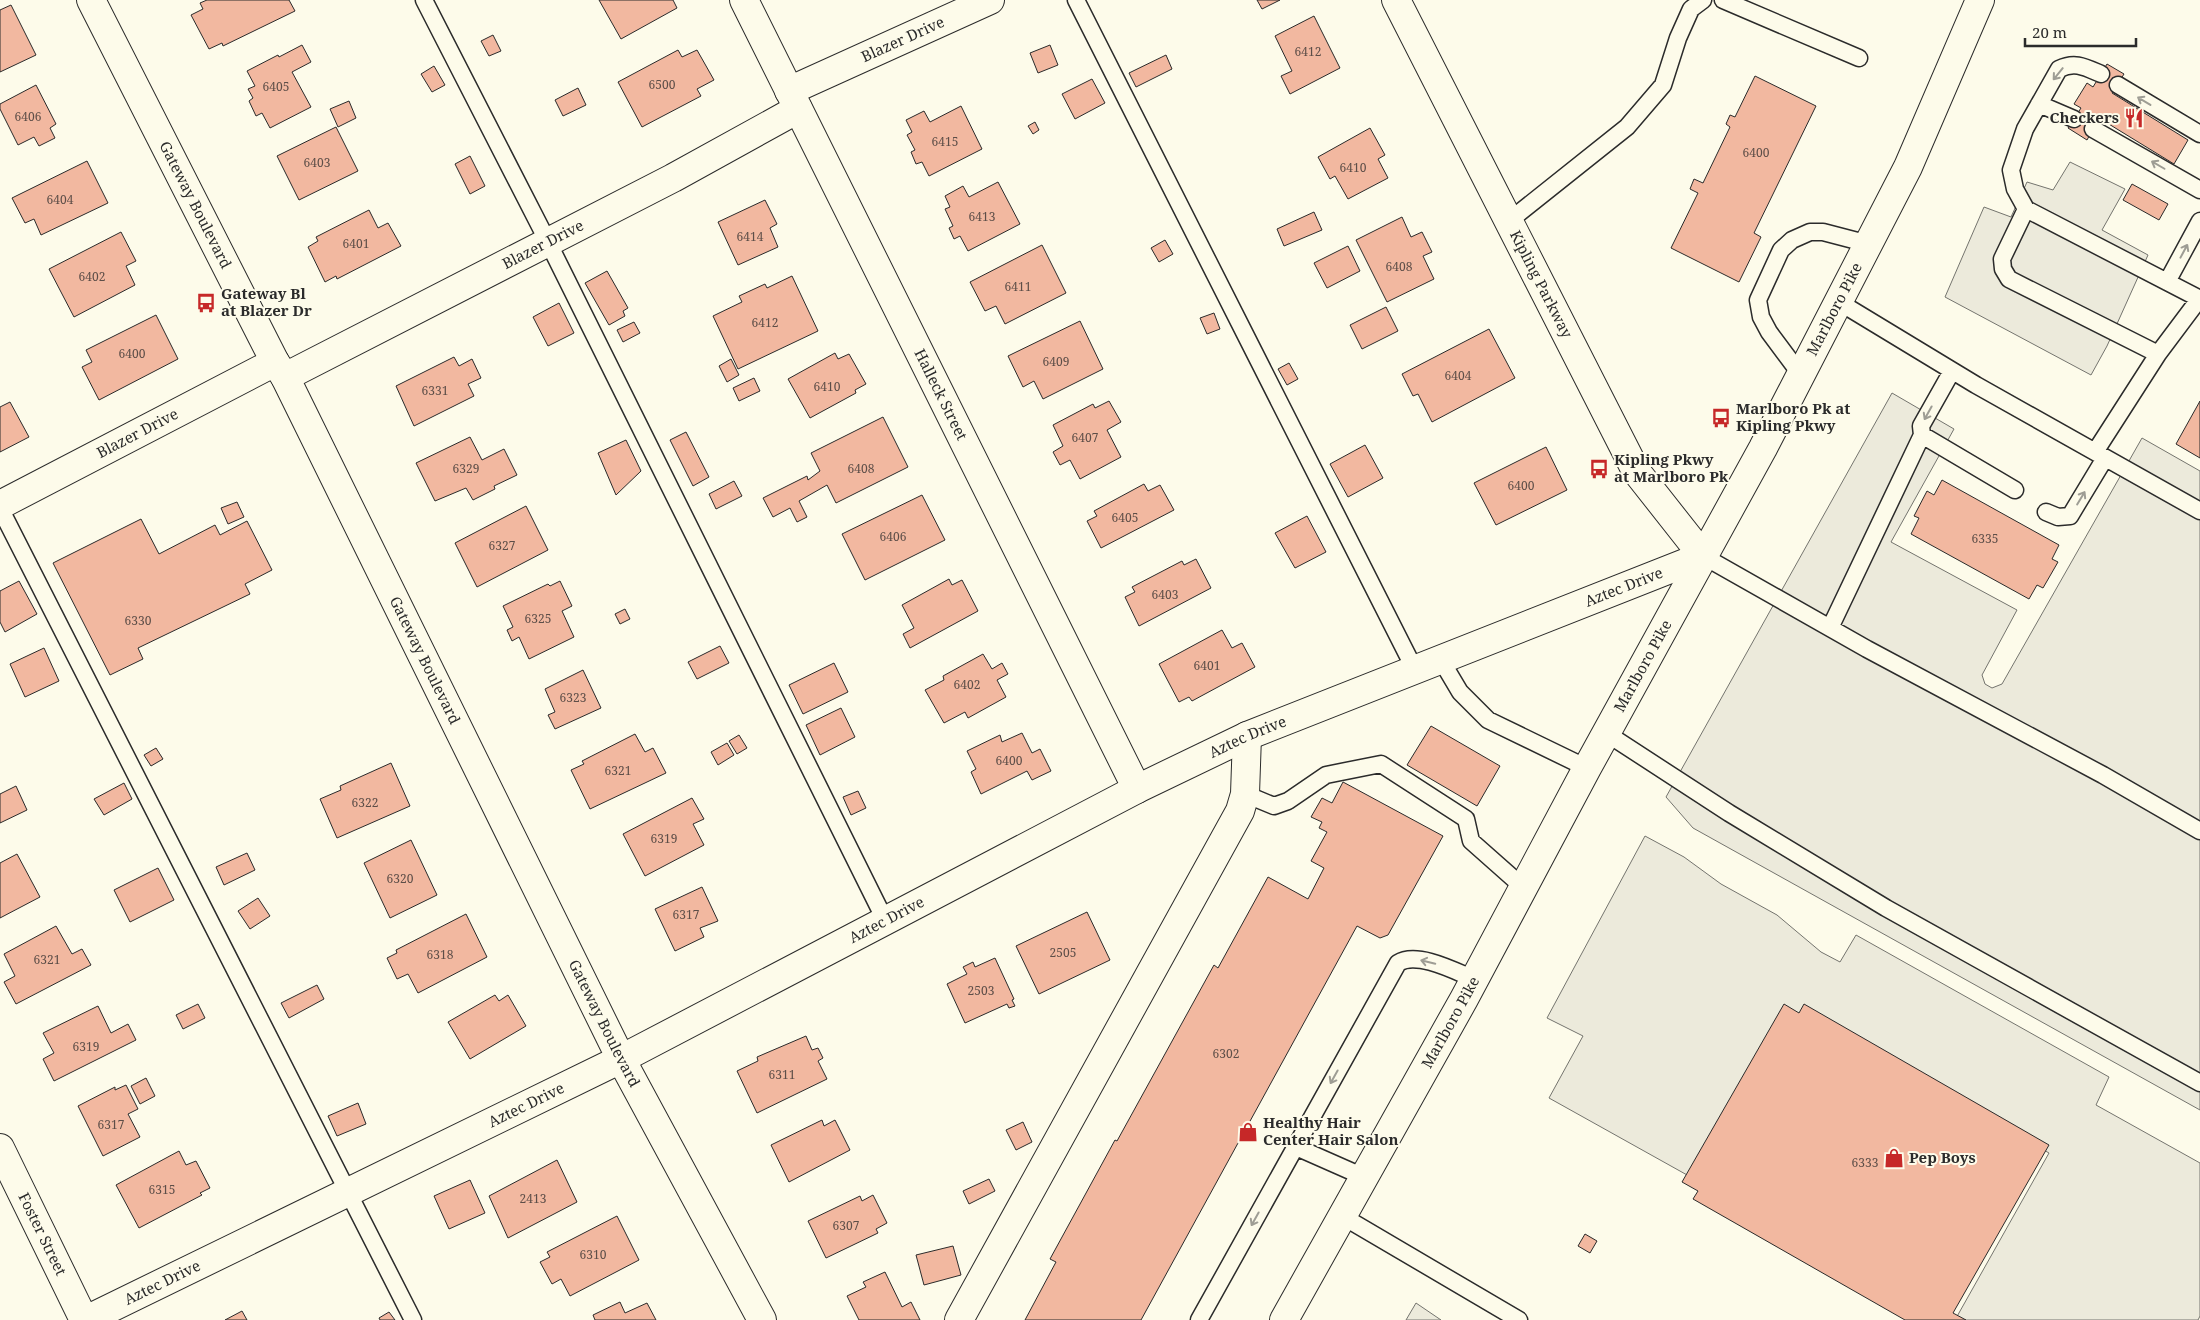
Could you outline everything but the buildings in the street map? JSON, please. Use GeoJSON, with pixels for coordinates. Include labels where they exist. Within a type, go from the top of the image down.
{"type":"FeatureCollection","features":[{"type":"Feature","properties":{"kind":"street","name":"Gateway Boulevard"},"geometry":{"type":"LineString","coordinates":[[91,0],[280,369],[621,1058],[762,1320]]}},
{"type":"Feature","properties":{"kind":"street","name":"Halleck Street"},"geometry":{"type":"LineString","coordinates":[[744,0],[1137,789]]}},
{"type":"Feature","properties":{"kind":"street","name":"Blazer Drive"},"geometry":{"type":"LineString","coordinates":[[0,507],[280,369],[548,242],[673,178],[794,100],[990,0]]}},
{"type":"Feature","properties":{"kind":"street","name":"Kipling Parkway"},"geometry":{"type":"LineString","coordinates":[[1396,0],[1636,471],[1704,556]]}},
{"type":"Feature","properties":{"kind":"street","name":"Marlboro Pike"},"geometry":{"type":"LineString","coordinates":[[1284,1320],[1524,888],[1587,768],[1801,375],[1908,166],[1980,0]]}},
{"type":"Feature","properties":{"kind":"street","name":"Aztec Drive"},"geometry":{"type":"LineString","coordinates":[[85,1320],[621,1058],[1137,789],[1247,736],[1704,556]]}},
{"type":"Feature","properties":{"kind":"street"},"geometry":{"type":"LineString","coordinates":[[958,1320],[1240,811],[1245,794],[1247,736]]}},
{"type":"Feature","properties":{"kind":"street","name":"Foster Street"},"geometry":{"type":"LineString","coordinates":[[0,1148],[85,1320]]}},
{"type":"Feature","properties":{"kind":"lane"},"geometry":{"type":"LineString","coordinates":[[424,0],[548,242],[885,920]]}},
{"type":"Feature","properties":{"kind":"lane"},"geometry":{"type":"LineString","coordinates":[[1076,0],[1415,670]]}},
{"type":"Feature","properties":{"kind":"lane"},"geometry":{"type":"LineString","coordinates":[[1509,221],[1626,127],[1645,106],[1663,85],[1678,38],[1690,9],[1703,0]]}},
{"type":"Feature","properties":{"kind":"lane"},"geometry":{"type":"LineString","coordinates":[[1723,0],[1859,58]]}},
{"type":"Feature","properties":{"kind":"lane"},"geometry":{"type":"LineString","coordinates":[[2046,512],[2058,517],[2070,516],[2100,455],[2158,354],[2200,298],[2026,210],[2015,189],[2011,170],[2025,129],[2059,69],[2069,64],[2081,65],[2100,74]]}},
{"type":"Feature","properties":{"kind":"lane"},"geometry":{"type":"LineString","coordinates":[[2118,85],[2200,134]]}},
{"type":"Feature","properties":{"kind":"lane"},"geometry":{"type":"LineString","coordinates":[[2039,104],[2074,119]]}},
{"type":"Feature","properties":{"kind":"lane"},"geometry":{"type":"LineString","coordinates":[[2093,128],[2200,190]]}},
{"type":"Feature","properties":{"kind":"lane"},"geometry":{"type":"LineString","coordinates":[[2026,210],[2002,259],[2003,269],[2009,279],[2158,354]]}},
{"type":"Feature","properties":{"kind":"lane"},"geometry":{"type":"LineString","coordinates":[[2168,282],[2200,221]]}},
{"type":"Feature","properties":{"kind":"lane"},"geometry":{"type":"LineString","coordinates":[[1801,375],[1769,332],[1761,317],[1758,300],[1781,250],[1792,240],[1810,232],[1823,232],[1869,244]]}},
{"type":"Feature","properties":{"kind":"lane"},"geometry":{"type":"LineString","coordinates":[[1839,302],[1952,371],[2200,511]]}},
{"type":"Feature","properties":{"kind":"lane"},"geometry":{"type":"LineString","coordinates":[[1830,628],[1922,435],[1922,426],[1952,371]]}},
{"type":"Feature","properties":{"kind":"lane"},"geometry":{"type":"LineString","coordinates":[[1922,435],[2015,490]]}},
{"type":"Feature","properties":{"kind":"lane"},"geometry":{"type":"LineString","coordinates":[[0,507],[413,1320]]}},
{"type":"Feature","properties":{"kind":"lane"},"geometry":{"type":"LineString","coordinates":[[1704,556],[1830,628],[2103,775],[2200,831]]}},
{"type":"Feature","properties":{"kind":"lane"},"geometry":{"type":"LineString","coordinates":[[1441,660],[1460,692],[1488,720],[1587,768]]}},
{"type":"Feature","properties":{"kind":"lane"},"geometry":{"type":"LineString","coordinates":[[1606,733],[1729,813],[1886,908],[2200,1083]]}},
{"type":"Feature","properties":{"kind":"lane"},"geometry":{"type":"LineString","coordinates":[[1245,794],[1274,806],[1288,800],[1326,775],[1381,764],[1466,819],[1471,841],[1524,888]]}},
{"type":"Feature","properties":{"kind":"lane"},"geometry":{"type":"LineString","coordinates":[[1199,1320],[1398,963],[1404,959],[1428,961],[1474,979]]}},
{"type":"Feature","properties":{"kind":"lane"},"geometry":{"type":"LineString","coordinates":[[1296,1147],[1364,1177]]}},
{"type":"Feature","properties":{"kind":"lane"},"geometry":{"type":"LineString","coordinates":[[1342,1216],[1519,1320]]}},
{"type":"Feature","properties":{"kind":"shaded area"},"geometry":{"type":"Polygon","coordinates":[[[2070,162],[2125,189],[2102,230],[2148,255],[2107,346],[2091,375],[1945,297],[1984,207],[2011,217],[2027,182],[2053,190],[2070,162]]]}},
{"type":"Feature","properties":{"kind":"shaded area"},"geometry":{"type":"Polygon","coordinates":[[[1892,393],[1954,429],[1891,542],[2017,610],[1982,675],[1985,684],[1992,688],[2002,684],[2142,438],[2200,471],[2200,1110],[1693,828],[1666,797],[1892,393]]]}},
{"type":"Feature","properties":{"kind":"shaded area"},"geometry":{"type":"Polygon","coordinates":[[[1645,836],[1684,857],[1721,884],[1777,915],[1821,952],[1840,962],[1856,935],[2109,1077],[2096,1105],[2200,1163],[2200,1316],[2198,1320],[1955,1320],[2049,1153],[1802,1013],[1705,1185],[1549,1098],[1583,1036],[1547,1018],[1645,836]]]}},
{"type":"Feature","properties":{"kind":"shaded area"},"geometry":{"type":"Polygon","coordinates":[[[1416,1303],[1441,1320],[1406,1320],[1416,1303]]]}},
{"type":"Feature","properties":{"kind":"place","name":"Checkers"},"geometry":{"type":"Point","coordinates":[2134,118]}},
{"type":"Feature","properties":{"kind":"place","name":"Gateway Bl at Blazer Dr"},"geometry":{"type":"Point","coordinates":[206,303]}},
{"type":"Feature","properties":{"kind":"place","name":"Marlboro Pk at Kipling Pkwy"},"geometry":{"type":"Point","coordinates":[1721,418]}},
{"type":"Feature","properties":{"kind":"place","name":"Kipling Pkwy at Marlboro Pk"},"geometry":{"type":"Point","coordinates":[1599,469]}},
{"type":"Feature","properties":{"kind":"place","name":"Healthy Hair Center Hair Salon"},"geometry":{"type":"Point","coordinates":[1248,1132]}},
{"type":"Feature","properties":{"kind":"place","name":"Pep Boys"},"geometry":{"type":"Point","coordinates":[1894,1158]}}]}
